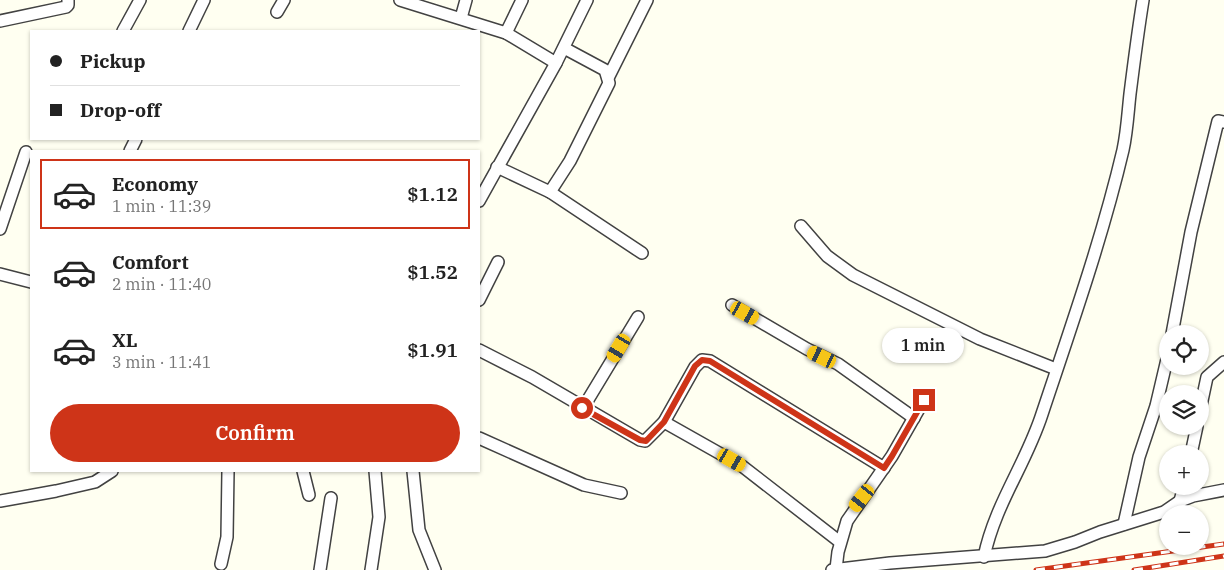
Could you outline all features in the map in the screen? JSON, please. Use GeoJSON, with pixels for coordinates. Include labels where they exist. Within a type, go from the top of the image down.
{"type":"FeatureCollection","features":[{"type":"Feature","properties":{"kind":"street"},"geometry":{"type":"LineString","coordinates":[[0,21],[66,7],[68,0]]}},
{"type":"Feature","properties":{"kind":"street"},"geometry":{"type":"LineString","coordinates":[[125,30],[140,0]]}},
{"type":"Feature","properties":{"kind":"street"},"geometry":{"type":"LineString","coordinates":[[189,30],[204,0]]}},
{"type":"Feature","properties":{"kind":"street"},"geometry":{"type":"LineString","coordinates":[[277,12],[284,0]]}},
{"type":"Feature","properties":{"kind":"street"},"geometry":{"type":"LineString","coordinates":[[400,0],[506,33],[556,63]]}},
{"type":"Feature","properties":{"kind":"street"},"geometry":{"type":"LineString","coordinates":[[461,18],[466,0]]}},
{"type":"Feature","properties":{"kind":"street"},"geometry":{"type":"LineString","coordinates":[[506,33],[522,0]]}},
{"type":"Feature","properties":{"kind":"street"},"geometry":{"type":"LineString","coordinates":[[480,198],[556,63],[587,0]]}},
{"type":"Feature","properties":{"kind":"street"},"geometry":{"type":"LineString","coordinates":[[608,78],[647,0]]}},
{"type":"Feature","properties":{"kind":"street"},"geometry":{"type":"LineString","coordinates":[[984,557],[999,507],[1034,436],[1085,286],[1124,148],[1142,0]]}},
{"type":"Feature","properties":{"kind":"street"},"geometry":{"type":"LineString","coordinates":[[550,192],[570,161],[610,83],[605,70],[564,48]]}},
{"type":"Feature","properties":{"kind":"street"},"geometry":{"type":"LineString","coordinates":[[1174,325],[1189,242],[1218,121],[1224,122]]}},
{"type":"Feature","properties":{"kind":"street"},"geometry":{"type":"LineString","coordinates":[[0,229],[26,152]]}},
{"type":"Feature","properties":{"kind":"street"},"geometry":{"type":"LineString","coordinates":[[497,167],[550,192],[642,253]]}},
{"type":"Feature","properties":{"kind":"street"},"geometry":{"type":"LineString","coordinates":[[801,226],[827,256],[853,275],[980,339],[1056,369]]}},
{"type":"Feature","properties":{"kind":"street"},"geometry":{"type":"LineString","coordinates":[[480,298],[498,262]]}},
{"type":"Feature","properties":{"kind":"street"},"geometry":{"type":"LineString","coordinates":[[0,274],[30,282]]}},
{"type":"Feature","properties":{"kind":"street"},"geometry":{"type":"LineString","coordinates":[[732,305],[807,349],[838,364],[914,418]]}},
{"type":"Feature","properties":{"kind":"street"},"geometry":{"type":"LineString","coordinates":[[582,408],[638,318]]}},
{"type":"Feature","properties":{"kind":"street"},"geometry":{"type":"LineString","coordinates":[[480,351],[532,377],[582,408],[640,440],[646,441],[664,422],[695,366],[702,360],[710,361],[884,468]]}},
{"type":"Feature","properties":{"kind":"street"},"geometry":{"type":"LineString","coordinates":[[1205,385],[1207,377],[1224,362]]}},
{"type":"Feature","properties":{"kind":"street"},"geometry":{"type":"LineString","coordinates":[[1124,524],[1139,457],[1156,406],[1163,375]]}},
{"type":"Feature","properties":{"kind":"street"},"geometry":{"type":"LineString","coordinates":[[836,569],[840,542],[847,521],[884,468],[924,400]]}},
{"type":"Feature","properties":{"kind":"street"},"geometry":{"type":"LineString","coordinates":[[664,422],[742,466],[840,542]]}},
{"type":"Feature","properties":{"kind":"street"},"geometry":{"type":"LineString","coordinates":[[480,438],[584,485],[621,493]]}},
{"type":"Feature","properties":{"kind":"street"},"geometry":{"type":"LineString","coordinates":[[0,502],[95,482],[110,472]]}},
{"type":"Feature","properties":{"kind":"street"},"geometry":{"type":"LineString","coordinates":[[221,564],[227,537],[228,472]]}},
{"type":"Feature","properties":{"kind":"street"},"geometry":{"type":"LineString","coordinates":[[303,472],[309,495]]}},
{"type":"Feature","properties":{"kind":"street"},"geometry":{"type":"LineString","coordinates":[[371,570],[379,517],[375,472]]}},
{"type":"Feature","properties":{"kind":"street"},"geometry":{"type":"LineString","coordinates":[[413,472],[419,530],[435,570]]}},
{"type":"Feature","properties":{"kind":"street"},"geometry":{"type":"LineString","coordinates":[[832,570],[890,563],[1044,551],[1164,512],[1180,501],[1193,496],[1224,490]]}},
{"type":"Feature","properties":{"kind":"street"},"geometry":{"type":"LineString","coordinates":[[1180,501],[1182,495]]}},
{"type":"Feature","properties":{"kind":"street"},"geometry":{"type":"LineString","coordinates":[[320,570],[331,498]]}},
{"type":"Feature","properties":{"kind":"railway"},"geometry":{"type":"LineString","coordinates":[[1036,570],[1224,544]]}},
{"type":"Feature","properties":{"kind":"railway"},"geometry":{"type":"LineString","coordinates":[[1134,570],[1224,556]]}},
{"type":"Feature","properties":{"kind":"route"},"geometry":{"type":"LineString","coordinates":[[582,408],[640,440],[646,441],[664,422],[698,362],[702,360],[710,361],[884,468],[924,400]]}}]}
